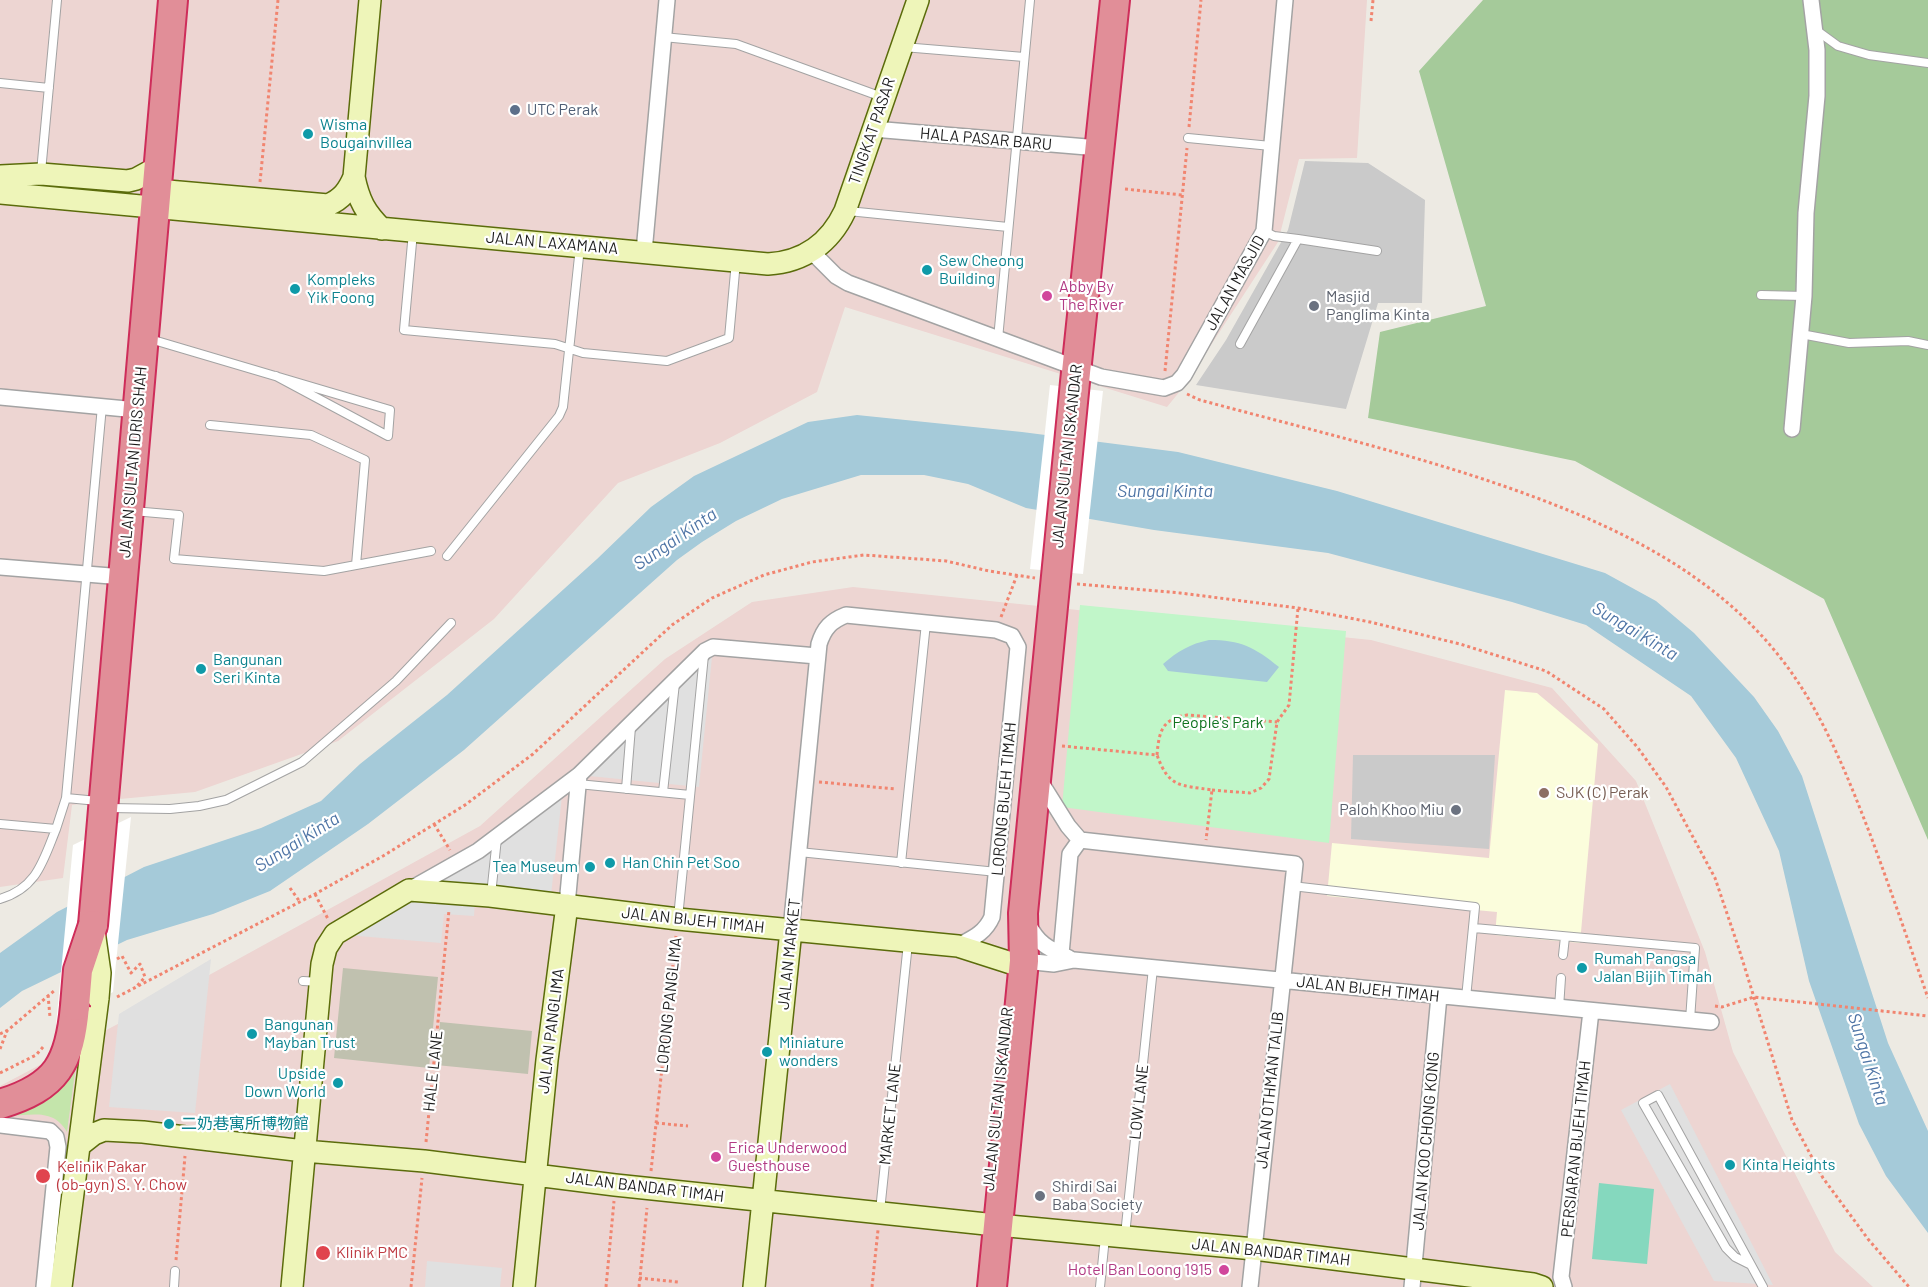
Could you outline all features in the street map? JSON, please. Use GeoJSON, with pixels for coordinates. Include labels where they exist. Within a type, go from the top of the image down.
{"type":"FeatureCollection","features":[{"type":"Feature","properties":{"kind":"highway","name":"JALAN SULTAN IDRIS SHAH"},"geometry":{"type":"LineString","coordinates":[[0,1104],[24,1096],[39,1087],[61,1066],[95,1001],[78,970],[93,925],[173,0]]}},
{"type":"Feature","properties":{"kind":"highway","name":"JALAN SULTAN ISKANDAR"},"geometry":{"type":"LineString","coordinates":[[992,1287],[992,1224],[1114,0]]}},
{"type":"Feature","properties":{"kind":"highway","name":"JALAN SULTAN ISKANDAR"},"geometry":{"type":"LineString","coordinates":[[979,1287],[992,1224]]}},
{"type":"Feature","properties":{"kind":"street"},"geometry":{"type":"LineString","coordinates":[[0,176],[40,174],[128,181],[136,179],[156,188],[328,205],[348,191],[354,177],[370,0]]}},
{"type":"Feature","properties":{"kind":"street"},"geometry":{"type":"LineString","coordinates":[[644,252],[667,0]]}},
{"type":"Feature","properties":{"kind":"street","name":"TINGKAT PASAR"},"geometry":{"type":"LineString","coordinates":[[811,251],[837,228],[845,211],[918,0]]}},
{"type":"Feature","properties":{"kind":"street","name":"JALAN MASJID"},"geometry":{"type":"LineString","coordinates":[[1167,387],[1184,375],[1264,231],[1285,0]]}},
{"type":"Feature","properties":{"kind":"street"},"geometry":{"type":"LineString","coordinates":[[1792,429],[1804,296],[1806,213],[1817,96],[1812,0]]}},
{"type":"Feature","properties":{"kind":"street","name":"HALA PASAR BARU"},"geometry":{"type":"LineString","coordinates":[[873,129],[1099,148]]}},
{"type":"Feature","properties":{"kind":"street"},"geometry":{"type":"LineString","coordinates":[[354,177],[362,206],[382,229]]}},
{"type":"Feature","properties":{"kind":"street","name":"JALAN LAXAMANA"},"geometry":{"type":"LineString","coordinates":[[0,193],[156,188],[382,229],[413,232],[580,245],[768,264],[797,259],[811,251]]}},
{"type":"Feature","properties":{"kind":"street"},"geometry":{"type":"LineString","coordinates":[[811,251],[836,276],[848,283],[998,339],[1075,375],[1167,387]]}},
{"type":"Feature","properties":{"kind":"street"},"geometry":{"type":"LineString","coordinates":[[0,397],[137,410]]}},
{"type":"Feature","properties":{"kind":"street"},"geometry":{"type":"LineString","coordinates":[[0,567],[123,577]]}},
{"type":"Feature","properties":{"kind":"street","name":"JALAN MARKET"},"geometry":{"type":"LineString","coordinates":[[754,1287],[819,644],[828,624],[846,615],[996,630],[1012,636]]}},
{"type":"Feature","properties":{"kind":"street","name":"LORONG BIJEH TIMAH"},"geometry":{"type":"LineString","coordinates":[[958,946],[988,927],[992,917],[1017,647],[1012,636]]}},
{"type":"Feature","properties":{"kind":"street"},"geometry":{"type":"LineString","coordinates":[[292,1287],[304,1151],[312,982],[326,948],[335,934],[454,861],[478,851],[578,779],[631,723],[705,651],[713,647],[817,656]]}},
{"type":"Feature","properties":{"kind":"street"},"geometry":{"type":"LineString","coordinates":[[1023,913],[1041,944],[1067,957],[1070,854],[1080,840],[1068,826],[1036,774]]}},
{"type":"Feature","properties":{"kind":"street","name":"JALAN PANGLIMA"},"geometry":{"type":"LineString","coordinates":[[524,1287],[567,905],[578,779]]}},
{"type":"Feature","properties":{"kind":"street","name":"JALAN OTHMAN TALIB"},"geometry":{"type":"LineString","coordinates":[[1080,840],[1295,864],[1250,1287]]}},
{"type":"Feature","properties":{"kind":"street","name":"JALAN BIJEH TIMAH"},"geometry":{"type":"LineString","coordinates":[[409,890],[490,896],[678,919],[958,946],[1018,962],[1054,964],[1067,957],[1153,968],[1711,1022]]}},
{"type":"Feature","properties":{"kind":"street","name":"JALAN KOO CHONG KONG"},"geometry":{"type":"LineString","coordinates":[[1413,1278],[1439,996]]}},
{"type":"Feature","properties":{"kind":"street","name":"JALAN SULTAN IDRIS SHAH"},"geometry":{"type":"LineString","coordinates":[[61,1287],[80,1145],[95,1001]]}},
{"type":"Feature","properties":{"kind":"street","name":"PERSIARAN BIJEH TIMAH"},"geometry":{"type":"LineString","coordinates":[[1565,1287],[1562,1277],[1591,1011]]}},
{"type":"Feature","properties":{"kind":"street"},"geometry":{"type":"LineString","coordinates":[[0,1125],[50,1131],[56,1137],[58,1147],[44,1287]]}},
{"type":"Feature","properties":{"kind":"street","name":"JALAN BANDAR TIMAH"},"geometry":{"type":"LineString","coordinates":[[80,1145],[97,1132],[110,1129],[304,1151],[424,1161],[763,1201],[1254,1250],[1413,1278],[1538,1285]]}},
{"type":"Feature","properties":{"kind":"street"},"geometry":{"type":"LineString","coordinates":[[1538,1285],[1542,1283],[1565,1287]]}},
{"type":"Feature","properties":{"kind":"lane"},"geometry":{"type":"LineString","coordinates":[[40,174],[57,0]]}},
{"type":"Feature","properties":{"kind":"lane"},"geometry":{"type":"LineString","coordinates":[[998,339],[1030,0]]}},
{"type":"Feature","properties":{"kind":"lane"},"geometry":{"type":"LineString","coordinates":[[1815,29],[1839,46],[1869,55],[1928,63]]}},
{"type":"Feature","properties":{"kind":"lane"},"geometry":{"type":"LineString","coordinates":[[663,38],[736,44],[884,97]]}},
{"type":"Feature","properties":{"kind":"lane"},"geometry":{"type":"LineString","coordinates":[[901,47],[1024,57]]}},
{"type":"Feature","properties":{"kind":"lane"},"geometry":{"type":"LineString","coordinates":[[0,83],[49,88]]}},
{"type":"Feature","properties":{"kind":"lane"},"geometry":{"type":"LineString","coordinates":[[1188,138],[1271,146]]}},
{"type":"Feature","properties":{"kind":"lane"},"geometry":{"type":"LineString","coordinates":[[845,211],[1008,227]]}},
{"type":"Feature","properties":{"kind":"lane"},"geometry":{"type":"LineString","coordinates":[[1264,231],[1274,236],[1377,251]]}},
{"type":"Feature","properties":{"kind":"lane"},"geometry":{"type":"LineString","coordinates":[[413,232],[404,330],[555,344],[583,353],[667,362],[729,338],[736,260]]}},
{"type":"Feature","properties":{"kind":"lane"},"geometry":{"type":"LineString","coordinates":[[1240,344],[1298,239]]}},
{"type":"Feature","properties":{"kind":"lane"},"geometry":{"type":"LineString","coordinates":[[447,556],[559,416],[563,407],[580,245]]}},
{"type":"Feature","properties":{"kind":"lane"},"geometry":{"type":"LineString","coordinates":[[1761,295],[1804,296]]}},
{"type":"Feature","properties":{"kind":"lane"},"geometry":{"type":"LineString","coordinates":[[1801,334],[1850,342],[1908,341],[1928,345]]}},
{"type":"Feature","properties":{"kind":"lane"},"geometry":{"type":"LineString","coordinates":[[143,337],[276,376],[390,410],[388,436],[276,376]]}},
{"type":"Feature","properties":{"kind":"lane"},"geometry":{"type":"LineString","coordinates":[[0,899],[25,887],[38,872],[56,830],[66,798],[102,406]]}},
{"type":"Feature","properties":{"kind":"lane"},"geometry":{"type":"LineString","coordinates":[[210,425],[311,435],[364,460],[356,565]]}},
{"type":"Feature","properties":{"kind":"lane"},"geometry":{"type":"LineString","coordinates":[[129,510],[179,515],[174,559],[324,572],[431,551]]}},
{"type":"Feature","properties":{"kind":"lane"},"geometry":{"type":"LineString","coordinates":[[66,798],[102,807],[170,809],[226,800],[302,762],[396,681],[451,623]]}},
{"type":"Feature","properties":{"kind":"lane"},"geometry":{"type":"LineString","coordinates":[[901,863],[926,623]]}},
{"type":"Feature","properties":{"kind":"lane","name":"LORONG PANGLIMA"},"geometry":{"type":"LineString","coordinates":[[678,919],[705,651]]}},
{"type":"Feature","properties":{"kind":"lane"},"geometry":{"type":"LineString","coordinates":[[663,792],[675,680]]}},
{"type":"Feature","properties":{"kind":"lane"},"geometry":{"type":"LineString","coordinates":[[626,789],[631,723]]}},
{"type":"Feature","properties":{"kind":"lane"},"geometry":{"type":"LineString","coordinates":[[578,779],[626,789],[690,795]]}},
{"type":"Feature","properties":{"kind":"lane"},"geometry":{"type":"LineString","coordinates":[[0,824],[56,830]]}},
{"type":"Feature","properties":{"kind":"lane"},"geometry":{"type":"LineString","coordinates":[[490,896],[497,837]]}},
{"type":"Feature","properties":{"kind":"lane"},"geometry":{"type":"LineString","coordinates":[[798,852],[997,872]]}},
{"type":"Feature","properties":{"kind":"lane"},"geometry":{"type":"LineString","coordinates":[[1292,886],[1475,907],[1466,999]]}},
{"type":"Feature","properties":{"kind":"lane"},"geometry":{"type":"LineString","coordinates":[[1474,928],[1695,948],[1690,1020]]}},
{"type":"Feature","properties":{"kind":"lane"},"geometry":{"type":"LineString","coordinates":[[1563,955],[1565,937]]}},
{"type":"Feature","properties":{"kind":"lane","name":"MARKET LANE"},"geometry":{"type":"LineString","coordinates":[[880,1213],[908,941]]}},
{"type":"Feature","properties":{"kind":"lane","name":"LOW LANE"},"geometry":{"type":"LineString","coordinates":[[1100,1287],[1115,1236],[1153,968]]}},
{"type":"Feature","properties":{"kind":"lane"},"geometry":{"type":"LineString","coordinates":[[1559,1008],[1561,978]]}},
{"type":"Feature","properties":{"kind":"lane"},"geometry":{"type":"LineString","coordinates":[[1751,1265],[1736,1257],[1726,1248],[1643,1103],[1658,1095],[1751,1265],[1763,1287]]}},
{"type":"Feature","properties":{"kind":"lane"},"geometry":{"type":"LineString","coordinates":[[174,1287],[175,1271]]}},
{"type":"Feature","properties":{"kind":"path"},"geometry":{"type":"LineString","coordinates":[[258,199],[278,0]]}},
{"type":"Feature","properties":{"kind":"path"},"geometry":{"type":"LineString","coordinates":[[1201,0],[1182,195],[1167,387],[1200,400],[1388,449],[1546,500],[1604,524],[1654,550],[1705,584],[1748,622],[1785,665],[1817,714],[1846,772],[1888,882],[1928,998]]}},
{"type":"Feature","properties":{"kind":"path"},"geometry":{"type":"LineString","coordinates":[[1371,21],[1373,0]]}},
{"type":"Feature","properties":{"kind":"path"},"geometry":{"type":"LineString","coordinates":[[1125,189],[1182,195]]}},
{"type":"Feature","properties":{"kind":"path"},"geometry":{"type":"LineString","coordinates":[[95,1001],[300,902],[383,856],[465,805],[533,754],[672,625],[711,598],[764,575],[812,562],[864,555],[946,561],[989,571],[1055,580],[1298,608],[1370,622],[1460,644],[1546,671],[1604,709],[1638,748],[1666,788],[1715,878],[1792,1120],[1823,1178],[1868,1239],[1910,1287]]}},
{"type":"Feature","properties":{"kind":"path"},"geometry":{"type":"LineString","coordinates":[[996,630],[1018,575]]}},
{"type":"Feature","properties":{"kind":"path"},"geometry":{"type":"LineString","coordinates":[[1277,722],[1187,715],[1175,717],[1162,728],[1157,755],[1163,771],[1172,781],[1212,790],[1250,793],[1261,788],[1269,779],[1277,722],[1289,705],[1298,608]]}},
{"type":"Feature","properties":{"kind":"path"},"geometry":{"type":"LineString","coordinates":[[1039,744],[1157,755]]}},
{"type":"Feature","properties":{"kind":"path"},"geometry":{"type":"LineString","coordinates":[[806,781],[909,790]]}},
{"type":"Feature","properties":{"kind":"path"},"geometry":{"type":"LineString","coordinates":[[1204,854],[1212,790]]}},
{"type":"Feature","properties":{"kind":"path"},"geometry":{"type":"LineString","coordinates":[[434,824],[454,861]]}},
{"type":"Feature","properties":{"kind":"path"},"geometry":{"type":"LineString","coordinates":[[290,888],[300,902]]}},
{"type":"Feature","properties":{"kind":"path","name":"HALE LANE"},"geometry":{"type":"LineString","coordinates":[[411,1287],[451,893]]}},
{"type":"Feature","properties":{"kind":"path"},"geometry":{"type":"LineString","coordinates":[[315,894],[326,916]]}},
{"type":"Feature","properties":{"kind":"path","name":"LORONG PANGLIMA"},"geometry":{"type":"LineString","coordinates":[[639,1287],[678,919]]}},
{"type":"Feature","properties":{"kind":"path"},"geometry":{"type":"LineString","coordinates":[[1692,1003],[1722,1007],[1754,997],[1928,1016]]}},
{"type":"Feature","properties":{"kind":"path"},"geometry":{"type":"LineString","coordinates":[[0,1049],[8,1030]]}},
{"type":"Feature","properties":{"kind":"path"},"geometry":{"type":"LineString","coordinates":[[0,1073],[36,1055],[44,1046]]}},
{"type":"Feature","properties":{"kind":"path"},"geometry":{"type":"LineString","coordinates":[[656,1123],[688,1125]]}},
{"type":"Feature","properties":{"kind":"path"},"geometry":{"type":"LineString","coordinates":[[175,1271],[187,1137]]}},
{"type":"Feature","properties":{"kind":"path"},"geometry":{"type":"LineString","coordinates":[[606,1287],[615,1185]]}},
{"type":"Feature","properties":{"kind":"path"},"geometry":{"type":"LineString","coordinates":[[872,1287],[880,1213]]}},
{"type":"Feature","properties":{"kind":"path"},"geometry":{"type":"LineString","coordinates":[[639,1278],[678,1282]]}},
{"type":"Feature","properties":{"kind":"shaded area"},"geometry":{"type":"Polygon","coordinates":[[[0,0],[1367,0],[1357,158],[1299,159],[1278,242],[1185,385],[1167,407],[845,307],[817,392],[720,443],[618,483],[494,619],[338,741],[195,792],[72,805],[63,878],[0,887],[0,0]]]}},
{"type":"Feature","properties":{"kind":"shaded area"},"geometry":{"type":"Polygon","coordinates":[[[1305,161],[1368,163],[1425,200],[1422,303],[1378,303],[1346,409],[1196,385],[1226,340],[1288,230],[1305,161]]]}},
{"type":"Feature","properties":{"kind":"shaded area"},"geometry":{"type":"Polygon","coordinates":[[[853,587],[1371,640],[1552,688],[1636,781],[1705,952],[1733,1052],[1835,1252],[1873,1287],[0,1287],[0,1086],[171,996],[480,826],[665,659],[752,602],[853,587]]]}},
{"type":"Feature","properties":{"kind":"shaded area"},"geometry":{"type":"Polygon","coordinates":[[[713,647],[699,787],[579,775],[713,647]]]}},
{"type":"Feature","properties":{"kind":"shaded area","name":"SJK (C) Perak"},"geometry":{"type":"Polygon","coordinates":[[[1505,690],[1537,693],[1598,744],[1580,943],[1495,935],[1497,912],[1327,896],[1332,843],[1489,858],[1505,690]]]}},
{"type":"Feature","properties":{"kind":"shaded area"},"geometry":{"type":"Polygon","coordinates":[[[1353,755],[1495,755],[1489,849],[1351,839],[1353,755]]]}},
{"type":"Feature","properties":{"kind":"shaded area"},"geometry":{"type":"Polygon","coordinates":[[[563,787],[550,904],[475,901],[474,916],[444,914],[441,943],[335,934],[409,890],[563,787]]]}},
{"type":"Feature","properties":{"kind":"shaded area"},"geometry":{"type":"Polygon","coordinates":[[[211,959],[195,1113],[109,1107],[119,1014],[211,959]]]}},
{"type":"Feature","properties":{"kind":"shaded area"},"geometry":{"type":"Polygon","coordinates":[[[343,968],[438,977],[429,1068],[334,1058],[343,968]]]}},
{"type":"Feature","properties":{"kind":"shaded area"},"geometry":{"type":"Polygon","coordinates":[[[440,1022],[532,1031],[528,1074],[436,1065],[440,1022]]]}},
{"type":"Feature","properties":{"kind":"shaded area"},"geometry":{"type":"Polygon","coordinates":[[[1670,1084],[1773,1285],[1714,1281],[1621,1110],[1670,1084]]]}},
{"type":"Feature","properties":{"kind":"shaded area"},"geometry":{"type":"Polygon","coordinates":[[[427,1261],[502,1268],[500,1287],[425,1287],[427,1261]]]}},
{"type":"Feature","properties":{"kind":"green space"},"geometry":{"type":"Polygon","coordinates":[[[1483,0],[1928,0],[1928,840],[1824,599],[1575,461],[1368,418],[1380,332],[1486,306],[1419,71],[1483,0]]]}},
{"type":"Feature","properties":{"kind":"green space","name":"People's Park"},"geometry":{"type":"Polygon","coordinates":[[[1080,605],[1346,631],[1329,843],[1062,807],[1080,605]]]}},
{"type":"Feature","properties":{"kind":"green space"},"geometry":{"type":"Polygon","coordinates":[[[75,1072],[67,1132],[56,1120],[42,1115],[10,1116],[44,1096],[75,1072]]]}},
{"type":"Feature","properties":{"kind":"green space"},"geometry":{"type":"Polygon","coordinates":[[[1599,1183],[1654,1189],[1647,1264],[1592,1259],[1599,1183]]]}},
{"type":"Feature","properties":{"kind":"water","name":"Sungai Kinta"},"geometry":{"type":"Polygon","coordinates":[[[857,415],[1022,432],[1178,452],[1337,491],[1605,573],[1656,601],[1694,633],[1754,697],[1778,731],[1802,776],[1888,1043],[1928,1131],[1928,1233],[1886,1176],[1859,1124],[1809,981],[1779,851],[1736,758],[1691,696],[1586,625],[1512,602],[1328,553],[1154,530],[1026,508],[968,484],[924,475],[861,475],[782,499],[736,521],[677,560],[464,750],[368,824],[270,891],[213,914],[127,940],[22,991],[0,1008],[0,953],[57,912],[144,867],[261,828],[321,801],[360,764],[447,695],[651,507],[694,476],[808,422],[857,415]]]}},
{"type":"Feature","properties":{"kind":"water"},"geometry":{"type":"Polygon","coordinates":[[[1209,640],[1230,641],[1247,646],[1279,667],[1267,682],[1168,671],[1163,664],[1184,649],[1209,640]]]}},
{"type":"Feature","properties":{"kind":"pier"},"geometry":{"type":"Polygon","coordinates":[[[1050,385],[1103,391],[1083,574],[1030,569],[1050,385]]]}},
{"type":"Feature","properties":{"kind":"pier"},"geometry":{"type":"Polygon","coordinates":[[[131,817],[113,992],[56,1025],[73,845],[131,817]]]}},
{"type":"Feature","properties":{"kind":"place","name":"UTC Perak"},"geometry":{"type":"Point","coordinates":[515,110]}},
{"type":"Feature","properties":{"kind":"place","name":"Wisma Bougainvillea"},"geometry":{"type":"Point","coordinates":[308,134]}},
{"type":"Feature","properties":{"kind":"place","name":"Sew Cheong Building"},"geometry":{"type":"Point","coordinates":[927,270]}},
{"type":"Feature","properties":{"kind":"place","name":"Kompleks Yik Foong"},"geometry":{"type":"Point","coordinates":[295,289]}},
{"type":"Feature","properties":{"kind":"place","name":"Abby By The River"},"geometry":{"type":"Point","coordinates":[1047,296]}},
{"type":"Feature","properties":{"kind":"place","name":"Masjid Panglima Kinta"},"geometry":{"type":"Point","coordinates":[1314,306]}},
{"type":"Feature","properties":{"kind":"place","name":"Bangunan Seri Kinta"},"geometry":{"type":"Point","coordinates":[201,669]}},
{"type":"Feature","properties":{"kind":"place","name":"SJK (C) Perak"},"geometry":{"type":"Point","coordinates":[1544,793]}},
{"type":"Feature","properties":{"kind":"place","name":"Paloh Khoo Miu"},"geometry":{"type":"Point","coordinates":[1456,810]}},
{"type":"Feature","properties":{"kind":"place","name":"Han Chin Pet Soo"},"geometry":{"type":"Point","coordinates":[610,863]}},
{"type":"Feature","properties":{"kind":"place","name":"Tea Museum"},"geometry":{"type":"Point","coordinates":[590,867]}},
{"type":"Feature","properties":{"kind":"place","name":"Rumah Pangsa Jalan Bijih Timah"},"geometry":{"type":"Point","coordinates":[1582,968]}},
{"type":"Feature","properties":{"kind":"place","name":"Bangunan Mayban Trust"},"geometry":{"type":"Point","coordinates":[252,1034]}},
{"type":"Feature","properties":{"kind":"place","name":"Miniature wonders"},"geometry":{"type":"Point","coordinates":[767,1052]}},
{"type":"Feature","properties":{"kind":"place","name":"Upside Down World"},"geometry":{"type":"Point","coordinates":[338,1083]}},
{"type":"Feature","properties":{"kind":"place","name":"二奶巷寓所博物館"},"geometry":{"type":"Point","coordinates":[169,1124]}},
{"type":"Feature","properties":{"kind":"place","name":"Erica Underwood Guesthouse"},"geometry":{"type":"Point","coordinates":[716,1157]}},
{"type":"Feature","properties":{"kind":"place","name":"Kinta Heights"},"geometry":{"type":"Point","coordinates":[1730,1165]}},
{"type":"Feature","properties":{"kind":"place","name":"Kelinik Pakar (ob-gyn) S. Y. Chow"},"geometry":{"type":"Point","coordinates":[43,1176]}},
{"type":"Feature","properties":{"kind":"place","name":"Shirdi Sai Baba Society"},"geometry":{"type":"Point","coordinates":[1040,1196]}},
{"type":"Feature","properties":{"kind":"place","name":"Klinik PMC"},"geometry":{"type":"Point","coordinates":[323,1253]}},
{"type":"Feature","properties":{"kind":"place","name":"Hotel Ban Loong 1915"},"geometry":{"type":"Point","coordinates":[1224,1270]}}]}
